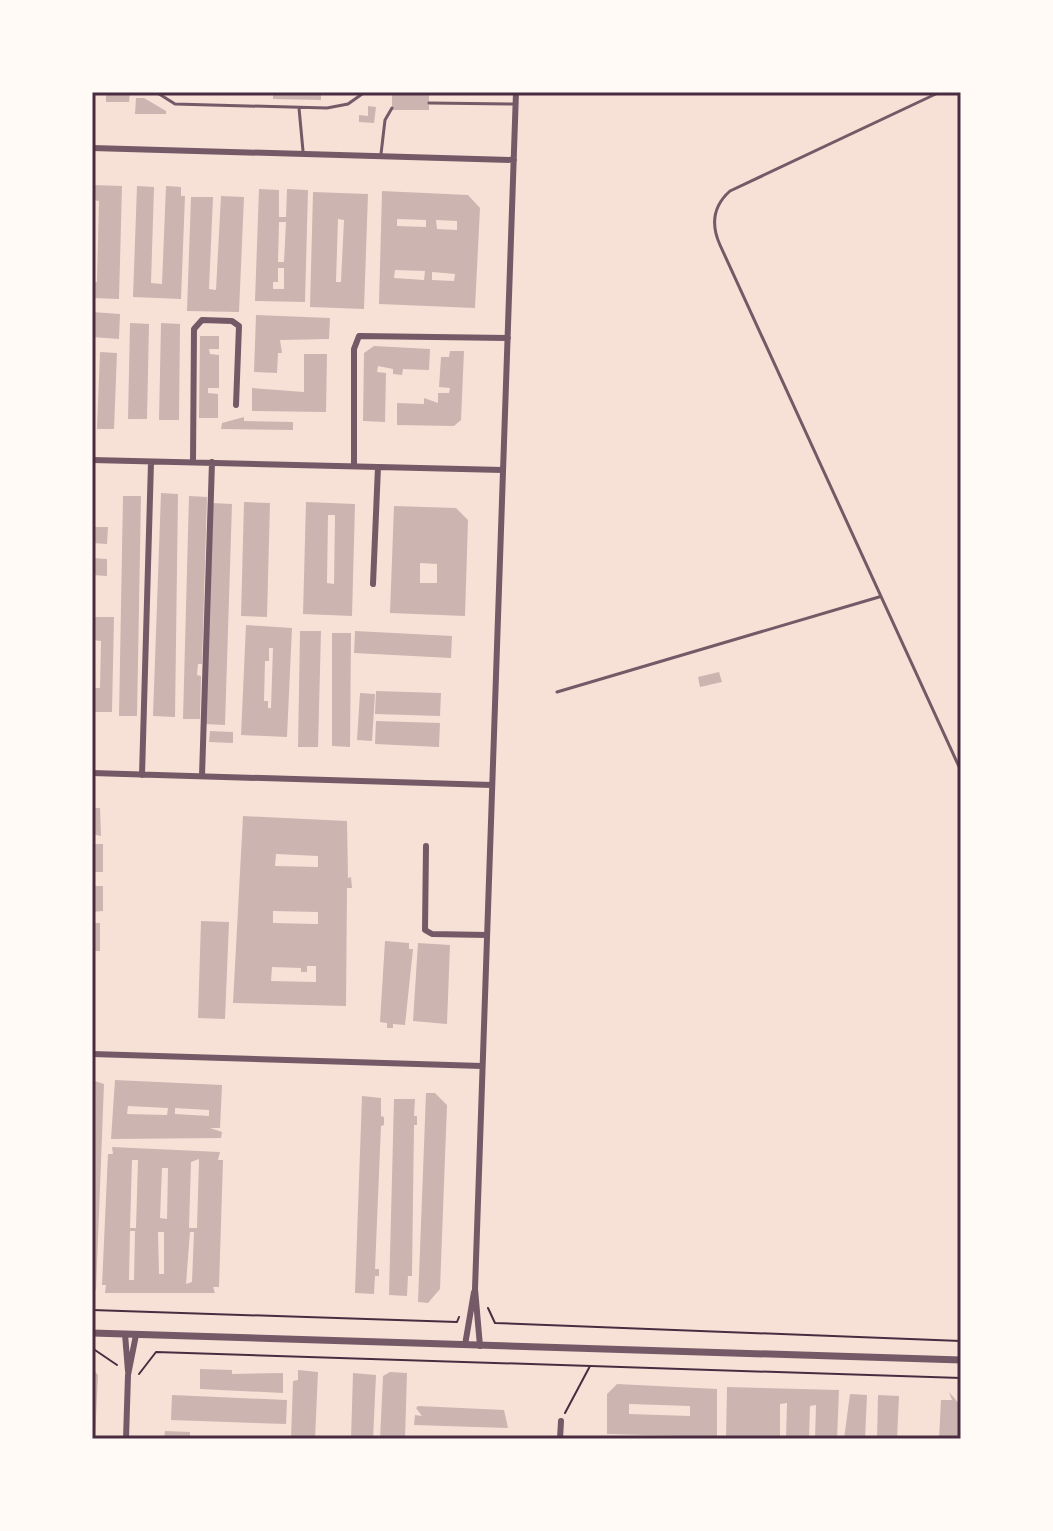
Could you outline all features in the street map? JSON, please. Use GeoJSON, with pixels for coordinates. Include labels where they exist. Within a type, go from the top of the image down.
{"type":"FeatureCollection","features":[{"type":"Feature","properties":{"kind":"street"},"geometry":{"type":"LineString","coordinates":[[465,1345],[475,1289],[516,92]]}},
{"type":"Feature","properties":{"kind":"street"},"geometry":{"type":"LineString","coordinates":[[92,148],[514,160]]}},
{"type":"Feature","properties":{"kind":"street"},"geometry":{"type":"LineString","coordinates":[[193,462],[194,329],[202,320],[232,321],[239,326],[236,405]]}},
{"type":"Feature","properties":{"kind":"street"},"geometry":{"type":"LineString","coordinates":[[354,466],[354,344],[359,336],[508,338]]}},
{"type":"Feature","properties":{"kind":"street"},"geometry":{"type":"LineString","coordinates":[[92,460],[503,470]]}},
{"type":"Feature","properties":{"kind":"street"},"geometry":{"type":"LineString","coordinates":[[142,775],[151,462]]}},
{"type":"Feature","properties":{"kind":"street"},"geometry":{"type":"LineString","coordinates":[[202,776],[212,462]]}},
{"type":"Feature","properties":{"kind":"street"},"geometry":{"type":"LineString","coordinates":[[373,584],[378,467]]}},
{"type":"Feature","properties":{"kind":"street"},"geometry":{"type":"LineString","coordinates":[[92,773],[492,785]]}},
{"type":"Feature","properties":{"kind":"street"},"geometry":{"type":"LineString","coordinates":[[426,846],[425,930],[432,934],[487,935]]}},
{"type":"Feature","properties":{"kind":"street"},"geometry":{"type":"LineString","coordinates":[[92,1054],[482,1066]]}},
{"type":"Feature","properties":{"kind":"street"},"geometry":{"type":"LineString","coordinates":[[474,1302],[480,1346]]}},
{"type":"Feature","properties":{"kind":"street"},"geometry":{"type":"LineString","coordinates":[[92,1333],[961,1360]]}},
{"type":"Feature","properties":{"kind":"street"},"geometry":{"type":"LineString","coordinates":[[125,1334],[128,1375],[126,1439]]}},
{"type":"Feature","properties":{"kind":"street"},"geometry":{"type":"LineString","coordinates":[[128,1375],[136,1335]]}},
{"type":"Feature","properties":{"kind":"street"},"geometry":{"type":"LineString","coordinates":[[560,1439],[561,1421]]}},
{"type":"Feature","properties":{"kind":"lane"},"geometry":{"type":"LineString","coordinates":[[156,92],[175,104],[299,108],[340,106],[365,92]]}},
{"type":"Feature","properties":{"kind":"lane"},"geometry":{"type":"LineString","coordinates":[[940,92],[737,187],[724,196],[715,215],[720,245],[961,771]]}},
{"type":"Feature","properties":{"kind":"lane"},"geometry":{"type":"LineString","coordinates":[[429,103],[516,104]]}},
{"type":"Feature","properties":{"kind":"lane"},"geometry":{"type":"LineString","coordinates":[[299,108],[303,153]]}},
{"type":"Feature","properties":{"kind":"lane"},"geometry":{"type":"LineString","coordinates":[[381,156],[385,120],[392,108]]}},
{"type":"Feature","properties":{"kind":"lane"},"geometry":{"type":"LineString","coordinates":[[557,692],[881,596]]}},
{"type":"Feature","properties":{"kind":"path"},"geometry":{"type":"LineString","coordinates":[[92,1310],[457,1322],[466,1301],[485,1303],[495,1323],[961,1341]]}},
{"type":"Feature","properties":{"kind":"path"},"geometry":{"type":"LineString","coordinates":[[92,1348],[128,1375],[138,1376],[156,1352],[961,1378]]}},
{"type":"Feature","properties":{"kind":"path"},"geometry":{"type":"LineString","coordinates":[[561,1421],[591,1365]]}},
{"type":"Feature","properties":{"kind":"building"},"geometry":{"type":"Polygon","coordinates":[[[106,92],[130,92],[129,102],[106,102],[106,92]]]}},
{"type":"Feature","properties":{"kind":"building"},"geometry":{"type":"Polygon","coordinates":[[[273,92],[321,92],[321,100],[273,99],[273,92]]]}},
{"type":"Feature","properties":{"kind":"building"},"geometry":{"type":"Polygon","coordinates":[[[392,92],[429,92],[429,110],[392,110],[392,92]]]}},
{"type":"Feature","properties":{"kind":"building"},"geometry":{"type":"Polygon","coordinates":[[[136,98],[144,98],[166,111],[166,114],[135,114],[136,98]]]}},
{"type":"Feature","properties":{"kind":"building"},"geometry":{"type":"Polygon","coordinates":[[[368,106],[376,107],[374,123],[359,122],[359,115],[368,116],[368,106]]]}},
{"type":"Feature","properties":{"kind":"building"},"geometry":{"type":"Polygon","coordinates":[[[92,185],[122,186],[119,299],[92,298],[92,282],[97,282],[99,201],[92,200],[92,185]]]}},
{"type":"Feature","properties":{"kind":"building"},"geometry":{"type":"Polygon","coordinates":[[[137,186],[154,187],[151,283],[162,284],[166,186],[181,187],[181,196],[185,196],[181,299],[133,297],[137,186]]]}},
{"type":"Feature","properties":{"kind":"building"},"geometry":{"type":"Polygon","coordinates":[[[259,189],[279,190],[279,217],[286,217],[287,189],[308,190],[305,302],[255,301],[259,189]],[[279,222],[278,262],[284,262],[286,222],[279,222]],[[278,268],[278,282],[273,282],[273,289],[284,289],[284,268],[278,268]]]}},
{"type":"Feature","properties":{"kind":"building"},"geometry":{"type":"Polygon","coordinates":[[[382,191],[468,195],[480,208],[475,308],[379,304],[382,191]],[[397,219],[397,226],[426,227],[426,220],[397,219]],[[436,220],[437,229],[457,230],[457,221],[436,220]],[[395,270],[394,278],[424,280],[425,271],[395,270]],[[432,272],[432,280],[454,281],[455,274],[432,272]]]}},
{"type":"Feature","properties":{"kind":"building"},"geometry":{"type":"Polygon","coordinates":[[[313,192],[368,194],[364,309],[310,307],[313,192]],[[338,219],[336,282],[341,282],[344,220],[338,219]]]}},
{"type":"Feature","properties":{"kind":"building"},"geometry":{"type":"Polygon","coordinates":[[[221,196],[244,197],[239,312],[187,311],[191,197],[213,197],[209,289],[216,290],[221,196]]]}},
{"type":"Feature","properties":{"kind":"building"},"geometry":{"type":"Polygon","coordinates":[[[92,312],[120,314],[119,339],[92,337],[92,312]]]}},
{"type":"Feature","properties":{"kind":"building"},"geometry":{"type":"Polygon","coordinates":[[[256,315],[330,318],[329,339],[280,340],[282,353],[278,353],[277,373],[254,372],[256,315]]]}},
{"type":"Feature","properties":{"kind":"building"},"geometry":{"type":"Polygon","coordinates":[[[130,323],[149,324],[147,419],[128,419],[130,323]]]}},
{"type":"Feature","properties":{"kind":"building"},"geometry":{"type":"Polygon","coordinates":[[[161,323],[180,324],[179,420],[159,420],[161,323]]]}},
{"type":"Feature","properties":{"kind":"building"},"geometry":{"type":"Polygon","coordinates":[[[200,336],[219,336],[219,349],[209,349],[210,354],[219,355],[219,388],[208,388],[208,393],[218,394],[218,418],[199,418],[200,336]]]}},
{"type":"Feature","properties":{"kind":"building"},"geometry":{"type":"Polygon","coordinates":[[[374,346],[430,349],[429,370],[403,369],[402,375],[393,374],[393,369],[378,366],[377,372],[386,373],[385,422],[363,421],[364,353],[374,346]]]}},
{"type":"Feature","properties":{"kind":"building"},"geometry":{"type":"Polygon","coordinates":[[[450,351],[464,351],[461,420],[454,426],[397,425],[397,403],[424,404],[424,398],[438,403],[438,393],[449,393],[450,388],[439,387],[441,357],[449,357],[450,351]]]}},
{"type":"Feature","properties":{"kind":"building"},"geometry":{"type":"Polygon","coordinates":[[[100,352],[117,353],[114,429],[97,429],[100,352]]]}},
{"type":"Feature","properties":{"kind":"building"},"geometry":{"type":"Polygon","coordinates":[[[304,354],[327,354],[326,412],[252,411],[252,388],[304,392],[304,354]]]}},
{"type":"Feature","properties":{"kind":"building"},"geometry":{"type":"Polygon","coordinates":[[[244,417],[244,421],[293,422],[293,430],[221,429],[222,423],[244,417]]]}},
{"type":"Feature","properties":{"kind":"building"},"geometry":{"type":"Polygon","coordinates":[[[161,493],[178,494],[175,717],[153,716],[161,493]]]}},
{"type":"Feature","properties":{"kind":"building"},"geometry":{"type":"Polygon","coordinates":[[[123,496],[141,496],[137,716],[119,716],[123,496]]]}},
{"type":"Feature","properties":{"kind":"building"},"geometry":{"type":"Polygon","coordinates":[[[189,496],[207,497],[202,664],[198,664],[197,675],[201,676],[200,719],[183,719],[189,496]]]}},
{"type":"Feature","properties":{"kind":"building"},"geometry":{"type":"Polygon","coordinates":[[[244,502],[270,503],[267,617],[241,616],[244,502]]]}},
{"type":"Feature","properties":{"kind":"building"},"geometry":{"type":"Polygon","coordinates":[[[306,502],[355,504],[352,616],[303,614],[306,502]],[[328,515],[327,583],[334,584],[335,515],[328,515]]]}},
{"type":"Feature","properties":{"kind":"building"},"geometry":{"type":"Polygon","coordinates":[[[212,503],[232,504],[225,725],[204,724],[212,503]]]}},
{"type":"Feature","properties":{"kind":"building"},"geometry":{"type":"Polygon","coordinates":[[[394,506],[456,508],[468,520],[465,616],[390,613],[394,506]],[[420,563],[420,583],[437,583],[437,564],[420,563]]]}},
{"type":"Feature","properties":{"kind":"building"},"geometry":{"type":"Polygon","coordinates":[[[92,527],[108,527],[107,544],[92,543],[92,527]]]}},
{"type":"Feature","properties":{"kind":"building"},"geometry":{"type":"Polygon","coordinates":[[[92,558],[107,559],[107,576],[92,575],[92,558]]]}},
{"type":"Feature","properties":{"kind":"building"},"geometry":{"type":"Polygon","coordinates":[[[92,617],[114,617],[112,712],[92,712],[92,688],[100,688],[101,641],[92,640],[92,617]]]}},
{"type":"Feature","properties":{"kind":"building"},"geometry":{"type":"Polygon","coordinates":[[[246,625],[292,628],[287,737],[241,735],[246,625]],[[269,648],[269,661],[265,661],[264,701],[268,701],[268,708],[271,708],[273,648],[269,648]]]}},
{"type":"Feature","properties":{"kind":"building"},"geometry":{"type":"Polygon","coordinates":[[[300,631],[321,631],[318,747],[298,747],[300,631]]]}},
{"type":"Feature","properties":{"kind":"building"},"geometry":{"type":"Polygon","coordinates":[[[355,631],[452,636],[451,658],[354,653],[355,631]]]}},
{"type":"Feature","properties":{"kind":"building"},"geometry":{"type":"Polygon","coordinates":[[[332,633],[351,633],[350,747],[332,746],[332,633]]]}},
{"type":"Feature","properties":{"kind":"building"},"geometry":{"type":"Polygon","coordinates":[[[719,672],[722,682],[700,687],[698,677],[719,672]]]}},
{"type":"Feature","properties":{"kind":"building"},"geometry":{"type":"Polygon","coordinates":[[[376,691],[441,693],[440,716],[375,714],[376,691]]]}},
{"type":"Feature","properties":{"kind":"building"},"geometry":{"type":"Polygon","coordinates":[[[360,693],[375,694],[372,741],[357,740],[360,693]]]}},
{"type":"Feature","properties":{"kind":"building"},"geometry":{"type":"Polygon","coordinates":[[[376,721],[440,723],[439,747],[375,744],[376,721]]]}},
{"type":"Feature","properties":{"kind":"building"},"geometry":{"type":"Polygon","coordinates":[[[210,731],[233,732],[233,743],[209,742],[210,731]]]}},
{"type":"Feature","properties":{"kind":"building"},"geometry":{"type":"Polygon","coordinates":[[[92,808],[100,808],[101,836],[92,834],[92,808]]]}},
{"type":"Feature","properties":{"kind":"building"},"geometry":{"type":"Polygon","coordinates":[[[243,816],[347,821],[348,878],[351,877],[352,888],[347,888],[346,1006],[233,1003],[243,816]],[[276,854],[275,866],[318,867],[318,856],[276,854]],[[273,911],[273,923],[318,924],[318,912],[273,911]],[[307,966],[307,972],[301,972],[301,968],[272,967],[271,981],[316,982],[316,966],[307,966]]]}},
{"type":"Feature","properties":{"kind":"building"},"geometry":{"type":"Polygon","coordinates":[[[92,844],[103,844],[103,872],[92,872],[92,844]]]}},
{"type":"Feature","properties":{"kind":"building"},"geometry":{"type":"Polygon","coordinates":[[[92,886],[103,886],[103,911],[92,912],[92,886]]]}},
{"type":"Feature","properties":{"kind":"building"},"geometry":{"type":"Polygon","coordinates":[[[201,921],[229,922],[225,1019],[198,1018],[201,921]]]}},
{"type":"Feature","properties":{"kind":"building"},"geometry":{"type":"Polygon","coordinates":[[[92,923],[100,923],[100,951],[92,951],[92,923]]]}},
{"type":"Feature","properties":{"kind":"building"},"geometry":{"type":"Polygon","coordinates":[[[385,941],[409,943],[409,949],[413,949],[405,1025],[393,1024],[393,1028],[387,1028],[387,1023],[380,1022],[385,941]]]}},
{"type":"Feature","properties":{"kind":"building"},"geometry":{"type":"Polygon","coordinates":[[[418,943],[450,945],[447,1024],[413,1021],[418,943]]]}},
{"type":"Feature","properties":{"kind":"building"},"geometry":{"type":"Polygon","coordinates":[[[92,1080],[104,1084],[96,1290],[92,1290],[92,1080]]]}},
{"type":"Feature","properties":{"kind":"building"},"geometry":{"type":"Polygon","coordinates":[[[115,1080],[222,1085],[220,1128],[210,1128],[222,1132],[221,1138],[111,1139],[115,1080]],[[128,1106],[127,1114],[167,1115],[168,1108],[128,1106]],[[175,1108],[175,1114],[209,1116],[209,1110],[175,1108]]]}},
{"type":"Feature","properties":{"kind":"building"},"geometry":{"type":"Polygon","coordinates":[[[426,1093],[435,1093],[447,1105],[440,1289],[428,1303],[418,1302],[426,1093]]]}},
{"type":"Feature","properties":{"kind":"building"},"geometry":{"type":"Polygon","coordinates":[[[362,1096],[381,1098],[381,1116],[384,1117],[384,1125],[381,1126],[375,1269],[379,1269],[379,1276],[375,1276],[374,1294],[355,1293],[362,1096]]]}},
{"type":"Feature","properties":{"kind":"building"},"geometry":{"type":"Polygon","coordinates":[[[394,1099],[415,1099],[414,1116],[417,1116],[417,1125],[414,1125],[412,1276],[408,1276],[407,1296],[389,1295],[394,1099]]]}},
{"type":"Feature","properties":{"kind":"building"},"geometry":{"type":"Polygon","coordinates":[[[112,1147],[220,1152],[218,1160],[223,1160],[219,1287],[213,1287],[215,1293],[105,1293],[106,1285],[102,1285],[108,1154],[113,1154],[112,1147]],[[199,1159],[191,1162],[189,1228],[197,1228],[199,1159]],[[132,1160],[130,1228],[136,1228],[138,1160],[132,1160]],[[162,1168],[160,1218],[167,1219],[168,1168],[162,1168]],[[130,1231],[129,1280],[134,1280],[135,1231],[130,1231]],[[158,1232],[159,1274],[164,1274],[164,1232],[158,1232]],[[190,1232],[186,1284],[192,1282],[194,1232],[190,1232]]]}},
{"type":"Feature","properties":{"kind":"building"},"geometry":{"type":"Polygon","coordinates":[[[92,1368],[98,1375],[95,1439],[92,1439],[92,1368]]]}},
{"type":"Feature","properties":{"kind":"building"},"geometry":{"type":"Polygon","coordinates":[[[200,1369],[232,1370],[232,1374],[283,1373],[283,1393],[200,1389],[200,1369]]]}},
{"type":"Feature","properties":{"kind":"building"},"geometry":{"type":"Polygon","coordinates":[[[298,1370],[318,1372],[315,1439],[291,1439],[293,1381],[298,1380],[298,1370]]]}},
{"type":"Feature","properties":{"kind":"building"},"geometry":{"type":"Polygon","coordinates":[[[390,1372],[407,1373],[405,1439],[380,1439],[383,1376],[390,1372]]]}},
{"type":"Feature","properties":{"kind":"building"},"geometry":{"type":"Polygon","coordinates":[[[353,1373],[376,1375],[373,1439],[351,1439],[353,1373]]]}},
{"type":"Feature","properties":{"kind":"building"},"geometry":{"type":"Polygon","coordinates":[[[617,1384],[717,1389],[717,1437],[607,1434],[607,1394],[617,1384]],[[629,1404],[629,1414],[690,1416],[690,1406],[629,1404]]]}},
{"type":"Feature","properties":{"kind":"building"},"geometry":{"type":"Polygon","coordinates":[[[727,1387],[839,1390],[837,1439],[815,1439],[816,1405],[810,1406],[809,1439],[786,1439],[787,1403],[780,1404],[780,1439],[726,1439],[727,1387]]]}},
{"type":"Feature","properties":{"kind":"building"},"geometry":{"type":"Polygon","coordinates":[[[949,1392],[961,1406],[961,1439],[939,1439],[941,1400],[952,1400],[949,1392]]]}},
{"type":"Feature","properties":{"kind":"building"},"geometry":{"type":"Polygon","coordinates":[[[850,1394],[867,1395],[865,1439],[844,1439],[850,1394]]]}},
{"type":"Feature","properties":{"kind":"building"},"geometry":{"type":"Polygon","coordinates":[[[172,1395],[287,1400],[286,1424],[171,1420],[172,1395]]]}},
{"type":"Feature","properties":{"kind":"building"},"geometry":{"type":"Polygon","coordinates":[[[878,1395],[899,1396],[897,1439],[877,1439],[878,1395]]]}},
{"type":"Feature","properties":{"kind":"building"},"geometry":{"type":"Polygon","coordinates":[[[416,1408],[504,1410],[508,1428],[414,1425],[415,1415],[422,1416],[416,1408]]]}},
{"type":"Feature","properties":{"kind":"building"},"geometry":{"type":"Polygon","coordinates":[[[165,1431],[190,1432],[190,1439],[164,1439],[165,1431]]]}}]}
